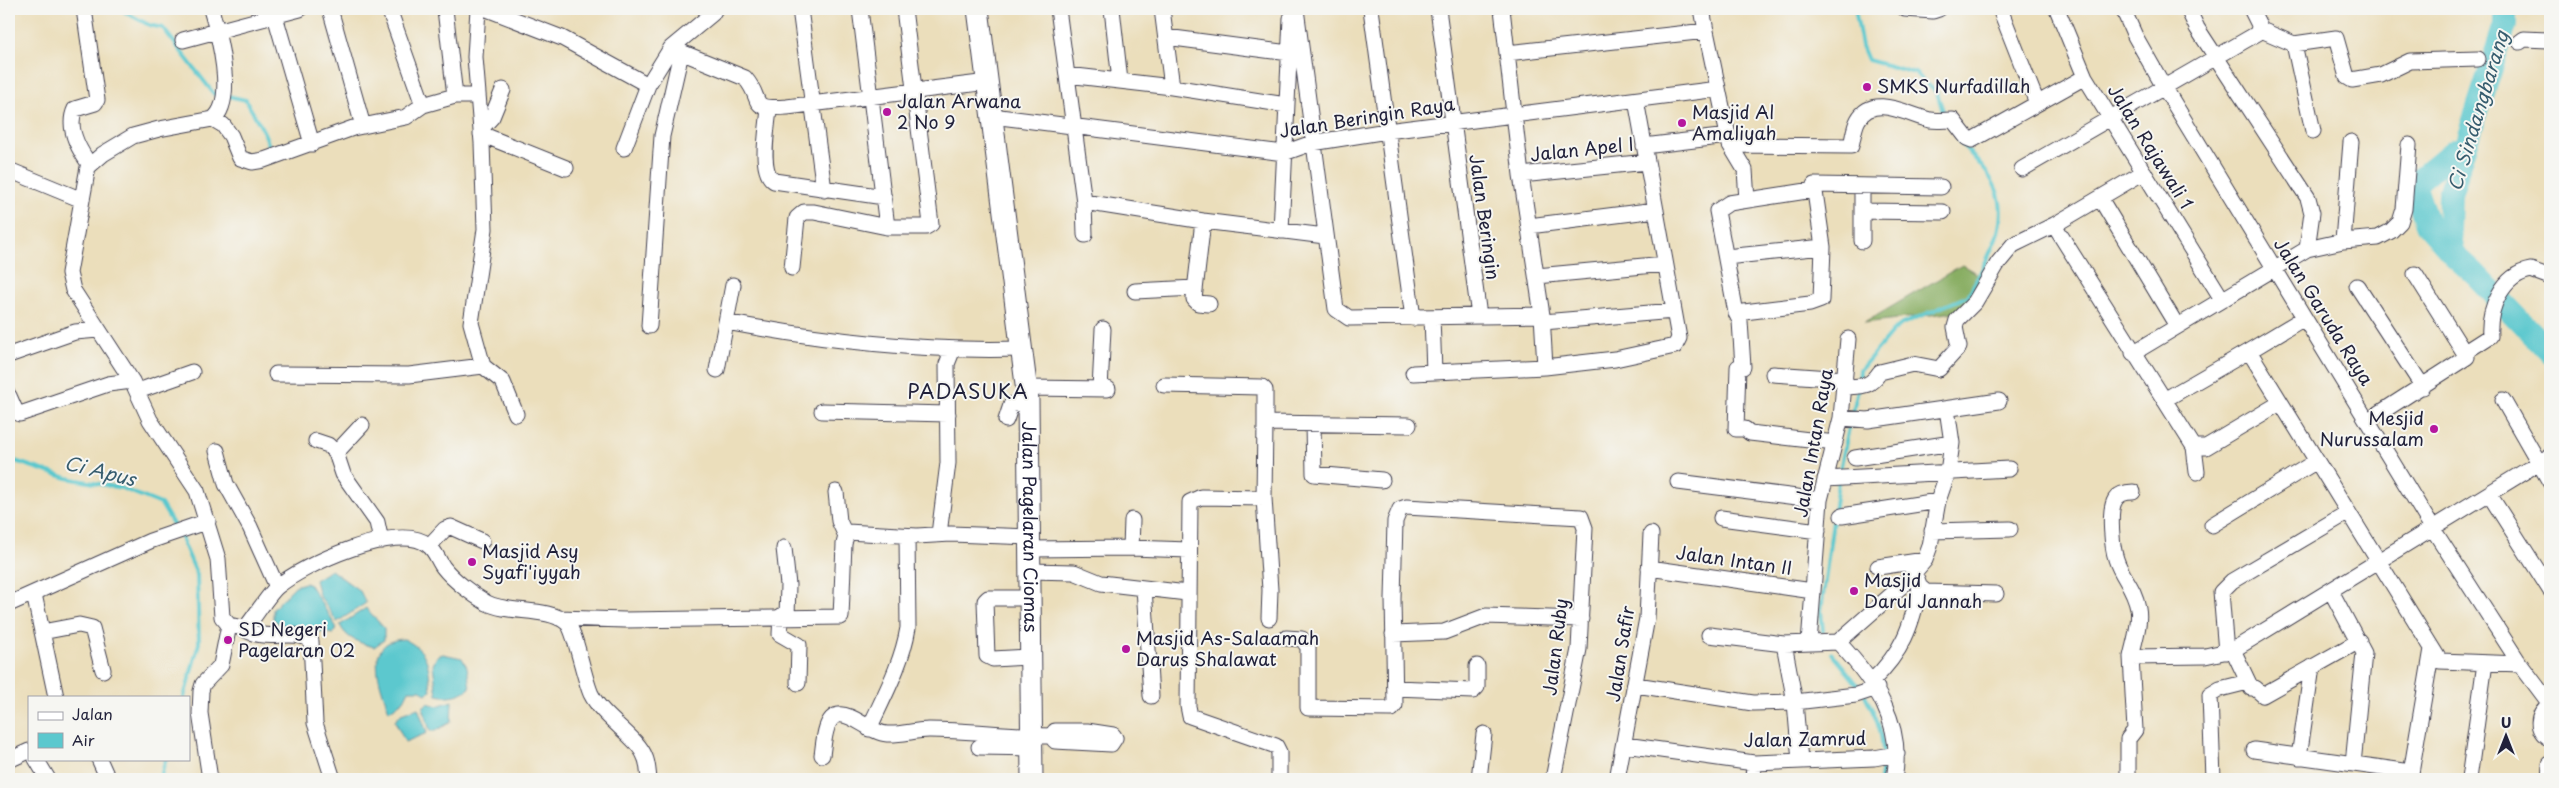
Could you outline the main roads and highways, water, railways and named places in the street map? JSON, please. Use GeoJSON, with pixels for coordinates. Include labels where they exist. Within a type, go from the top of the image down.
{"type":"FeatureCollection","features":[{"type":"Feature","properties":{"kind":"main road","name":"Jalan Pagelaran Ciomas"},"geometry":{"type":"LineString","coordinates":[[978,9],[1027,394],[1029,657],[1038,740],[1032,779]]}},
{"type":"Feature","properties":{"kind":"water"},"geometry":{"type":"Polygon","coordinates":[[[331,570],[360,591],[366,603],[337,622],[319,595],[315,580],[331,570]]]}},
{"type":"Feature","properties":{"kind":"water"},"geometry":{"type":"Polygon","coordinates":[[[305,583],[310,585],[337,628],[333,634],[281,625],[273,619],[273,609],[295,586],[305,583]]]}},
{"type":"Feature","properties":{"kind":"water"},"geometry":{"type":"Polygon","coordinates":[[[366,608],[384,628],[384,640],[374,647],[350,637],[340,625],[366,608]]]}},
{"type":"Feature","properties":{"kind":"water"},"geometry":{"type":"Polygon","coordinates":[[[404,639],[413,644],[423,654],[428,666],[431,691],[425,694],[421,690],[409,690],[404,700],[389,711],[379,678],[378,656],[382,648],[391,642],[404,639]]]}},
{"type":"Feature","properties":{"kind":"water"},"geometry":{"type":"Polygon","coordinates":[[[443,654],[462,658],[467,667],[470,688],[454,695],[437,695],[433,665],[437,656],[443,654]]]}},
{"type":"Feature","properties":{"kind":"water"},"geometry":{"type":"Polygon","coordinates":[[[452,701],[451,722],[435,731],[430,731],[423,707],[428,703],[437,706],[452,701]]]}},
{"type":"Feature","properties":{"kind":"water"},"geometry":{"type":"Polygon","coordinates":[[[418,708],[427,733],[405,742],[395,721],[401,714],[418,708]]]}},
{"type":"Feature","properties":{"kind":"waterway"},"geometry":{"type":"LineString","coordinates":[[124,9],[125,12],[149,25],[163,28],[214,94],[221,95]]}},
{"type":"Feature","properties":{"kind":"waterway"},"geometry":{"type":"LineString","coordinates":[[1855,9],[1862,46],[1868,60],[1915,73],[1937,93],[1945,117]]}},
{"type":"Feature","properties":{"kind":"waterway","name":"Ci Sindangbarang"},"geometry":{"type":"LineString","coordinates":[[2505,9],[2505,25],[2450,194],[2449,233],[2454,255],[2474,273],[2550,352]]}},
{"type":"Feature","properties":{"kind":"waterway"},"geometry":{"type":"LineString","coordinates":[[228,96],[246,100],[267,140],[269,153]]}},
{"type":"Feature","properties":{"kind":"waterway"},"geometry":{"type":"LineString","coordinates":[[1859,382],[1860,370],[1893,331],[1902,324],[1968,296],[1993,245],[1998,232],[2000,218],[1997,191],[1984,169],[1957,138]]}},
{"type":"Feature","properties":{"kind":"waterway"},"geometry":{"type":"LineString","coordinates":[[2454,255],[2427,224],[2414,184],[2455,150]]}},
{"type":"Feature","properties":{"kind":"waterway"},"geometry":{"type":"LineString","coordinates":[[1852,416],[1858,389]]}},
{"type":"Feature","properties":{"kind":"waterway"},"geometry":{"type":"LineString","coordinates":[[1839,475],[1850,423]]}},
{"type":"Feature","properties":{"kind":"waterway","name":"Ci Apus"},"geometry":{"type":"LineString","coordinates":[[9,459],[67,478],[121,488],[161,504],[176,529]]}},
{"type":"Feature","properties":{"kind":"waterway"},"geometry":{"type":"LineString","coordinates":[[1823,631],[1821,611],[1838,482]]}},
{"type":"Feature","properties":{"kind":"waterway","name":"Ci Apus"},"geometry":{"type":"LineString","coordinates":[[180,535],[197,575],[199,643],[184,696]]}},
{"type":"Feature","properties":{"kind":"waterway"},"geometry":{"type":"LineString","coordinates":[[1832,653],[1861,689]]}},
{"type":"Feature","properties":{"kind":"waterway"},"geometry":{"type":"LineString","coordinates":[[1865,695],[1880,730],[1883,752]]}},
{"type":"Feature","properties":{"kind":"waterway"},"geometry":{"type":"LineString","coordinates":[[1880,779],[1883,759]]}},
{"type":"Feature","properties":{"kind":"waterway","name":"Ci Apus"},"geometry":{"type":"LineString","coordinates":[[160,779],[166,760]]}},
{"type":"Feature","properties":{"kind":"place","name":"SMKS Nurfadillah"},"geometry":{"type":"Point","coordinates":[1867,87]}},
{"type":"Feature","properties":{"kind":"place","name":"Jalan Arwana 2 No 9"},"geometry":{"type":"Point","coordinates":[887,112]}},
{"type":"Feature","properties":{"kind":"place","name":"Masjid Al Amaliyah"},"geometry":{"type":"Point","coordinates":[1682,123]}},
{"type":"Feature","properties":{"kind":"place","name":"Mesjid Nurussalam"},"geometry":{"type":"Point","coordinates":[2434,429]}},
{"type":"Feature","properties":{"kind":"place","name":"Masjid Asy Syafi'iyyah"},"geometry":{"type":"Point","coordinates":[472,562]}},
{"type":"Feature","properties":{"kind":"place","name":"Masjid Darul Jannah"},"geometry":{"type":"Point","coordinates":[1854,591]}},
{"type":"Feature","properties":{"kind":"place","name":"SD Negeri Pagelaran 02"},"geometry":{"type":"Point","coordinates":[228,640]}},
{"type":"Feature","properties":{"kind":"place","name":"Masjid As-Salaamah Darus Shalawat"},"geometry":{"type":"Point","coordinates":[1126,649]}},
{"type":"Feature","properties":{"kind":"district","name":"PADASUKA"},"geometry":{"type":"Point","coordinates":[968,392]}}]}
